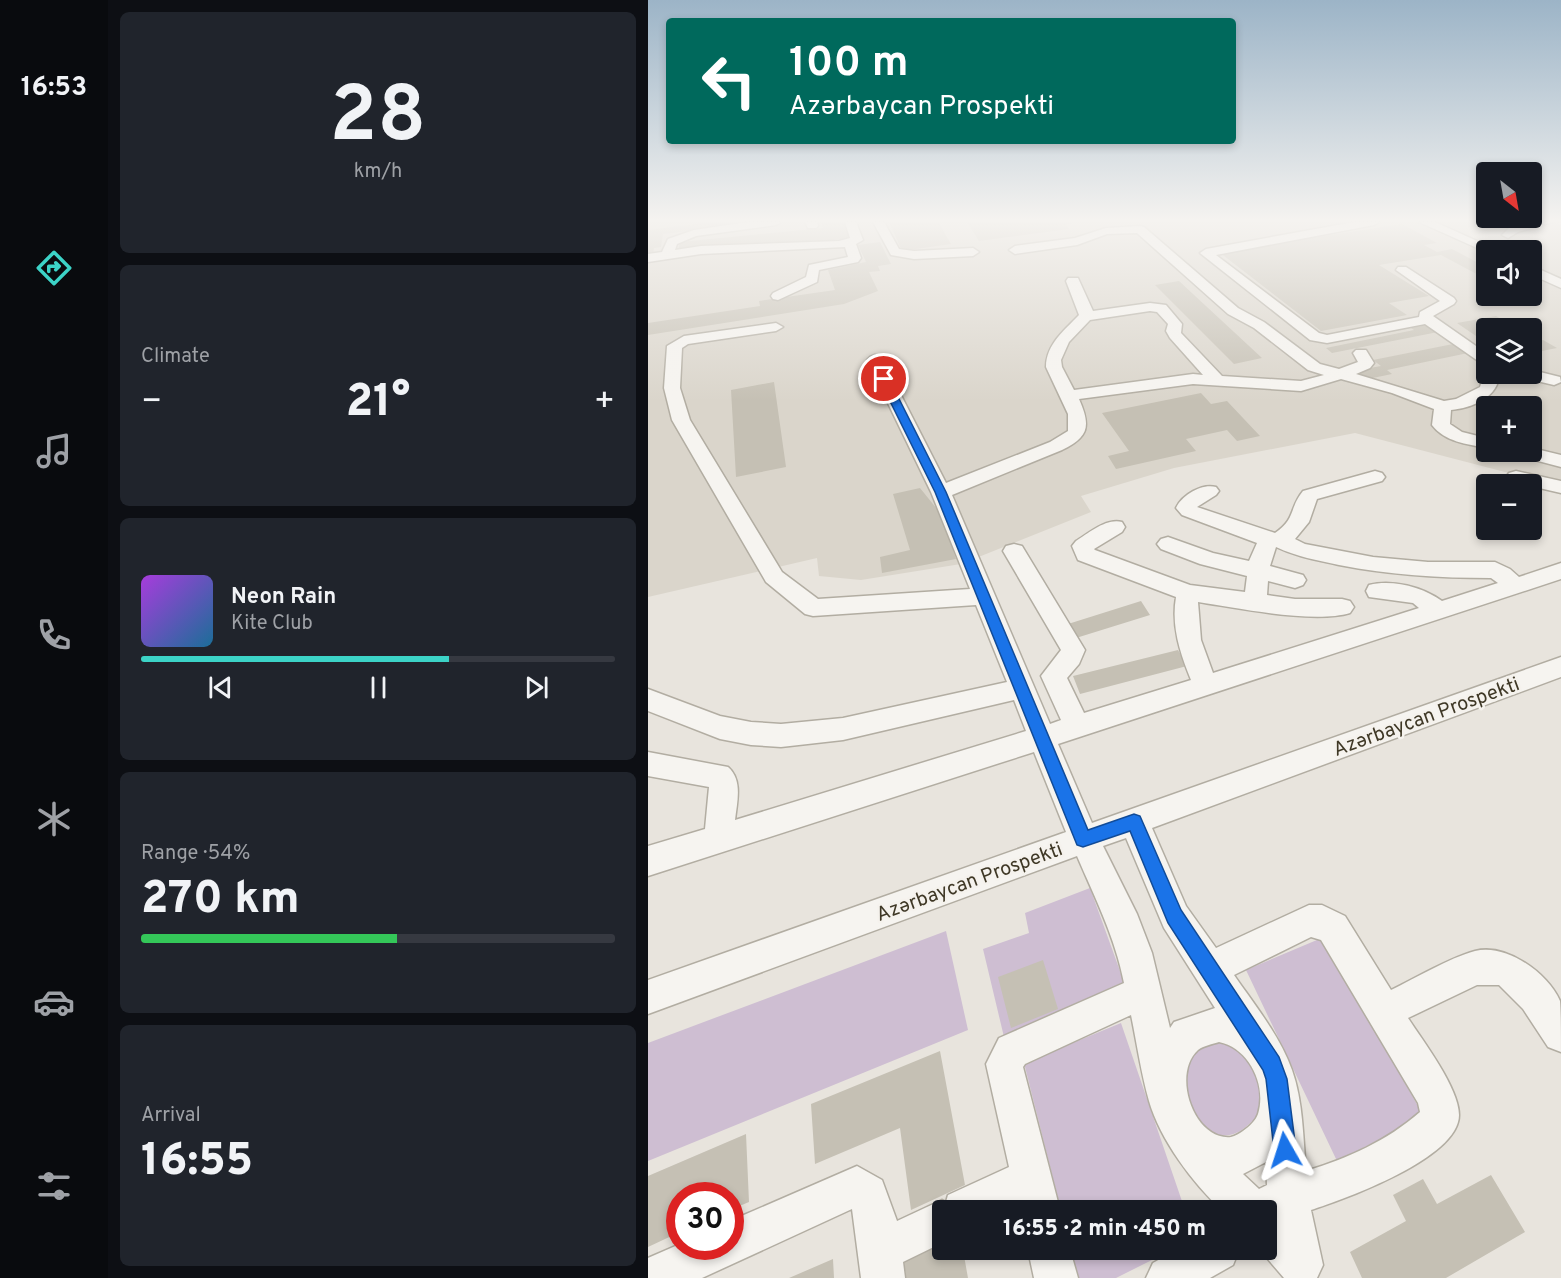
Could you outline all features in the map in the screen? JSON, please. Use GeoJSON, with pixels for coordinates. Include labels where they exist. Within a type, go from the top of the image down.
{"type":"FeatureCollection","features":[{"type":"Feature","properties":{"kind":"street"},"geometry":{"type":"LineString","coordinates":[[778,296],[807,282]]}},
{"type":"Feature","properties":{"kind":"street"},"geometry":{"type":"LineString","coordinates":[[941,492],[1072,437],[1078,429],[1078,416],[1054,367],[1052,358],[1055,351],[1086,316],[1087,312],[1073,282]]}},
{"type":"Feature","properties":{"kind":"street"},"geometry":{"type":"LineString","coordinates":[[1200,282],[1233,311],[1259,325],[1307,364],[1443,406],[1460,404],[1486,390],[1490,384]]}},
{"type":"Feature","properties":{"kind":"street"},"geometry":{"type":"LineString","coordinates":[[1244,282],[1316,337],[1327,339],[1428,319]]}},
{"type":"Feature","properties":{"kind":"street"},"geometry":{"type":"LineString","coordinates":[[1420,282],[1449,301],[1429,311],[1425,315],[1428,319],[1476,353]]}},
{"type":"Feature","properties":{"kind":"street"},"geometry":{"type":"LineString","coordinates":[[1086,316],[1150,307],[1161,308],[1175,324],[1175,336],[1216,379]]}},
{"type":"Feature","properties":{"kind":"street"},"geometry":{"type":"LineString","coordinates":[[776,327],[684,340],[675,346],[672,388],[681,420],[774,577],[813,608],[982,596]]}},
{"type":"Feature","properties":{"kind":"street"},"geometry":{"type":"LineString","coordinates":[[1068,396],[1147,384],[1216,379],[1288,387],[1312,384],[1366,363],[1361,354]]}},
{"type":"Feature","properties":{"kind":"street"},"geometry":{"type":"LineString","coordinates":[[875,360],[941,492],[1083,839],[1125,926],[1135,953],[1175,1117],[1192,1142],[1218,1156],[1232,1157],[1245,1154],[1267,1137],[1278,1110],[1277,1079],[1264,1052],[1174,917],[1134,822]]}},
{"type":"Feature","properties":{"kind":"street"},"geometry":{"type":"LineString","coordinates":[[1542,379],[1559,385]]}},
{"type":"Feature","properties":{"kind":"street"},"geometry":{"type":"LineString","coordinates":[[1443,406],[1441,425],[1444,429],[1463,438],[1476,441]]}},
{"type":"Feature","properties":{"kind":"street"},"geometry":{"type":"LineString","coordinates":[[1542,456],[1561,461]]}},
{"type":"Feature","properties":{"kind":"street"},"geometry":{"type":"LineString","coordinates":[[1255,602],[1259,563],[1274,540],[1294,529],[1303,516],[1305,500],[1310,495],[1375,477]]}},
{"type":"Feature","properties":{"kind":"street"},"geometry":{"type":"LineString","coordinates":[[1542,483],[1561,487]]}},
{"type":"Feature","properties":{"kind":"street"},"geometry":{"type":"LineString","coordinates":[[1209,491],[1188,503],[1186,508],[1300,550],[1342,559],[1428,570],[1495,570],[1515,586]]}},
{"type":"Feature","properties":{"kind":"street"},"geometry":{"type":"LineString","coordinates":[[1115,527],[1083,546],[1086,555],[1188,593],[1294,607],[1342,607]]}},
{"type":"Feature","properties":{"kind":"street"},"geometry":{"type":"LineString","coordinates":[[1168,544],[1208,559],[1295,580]]}},
{"type":"Feature","properties":{"kind":"street"},"geometry":{"type":"LineString","coordinates":[[1014,551],[1073,650],[1054,676],[1077,726]]}},
{"type":"Feature","properties":{"kind":"street"},"geometry":{"type":"LineString","coordinates":[[648,861],[1042,738],[1561,571]]}},
{"type":"Feature","properties":{"kind":"street"},"geometry":{"type":"LineString","coordinates":[[1377,591],[1419,596],[1439,610]]}},
{"type":"Feature","properties":{"kind":"street"},"geometry":{"type":"LineString","coordinates":[[1188,593],[1186,614],[1189,644],[1205,684]]}},
{"type":"Feature","properties":{"kind":"street","name":"Azərbaycan Prospekti"},"geometry":{"type":"LineString","coordinates":[[648,997],[1561,667]]}},
{"type":"Feature","properties":{"kind":"street"},"geometry":{"type":"LineString","coordinates":[[648,699],[681,715],[722,727],[763,735],[794,736],[861,725],[1022,688]]}},
{"type":"Feature","properties":{"kind":"street"},"geometry":{"type":"LineString","coordinates":[[648,764],[718,776],[724,781],[719,838]]}},
{"type":"Feature","properties":{"kind":"street"},"geometry":{"type":"LineString","coordinates":[[1209,969],[1309,921],[1322,921],[1333,928],[1433,1092],[1439,1109],[1439,1120],[1431,1132],[1356,1175],[1277,1207]]}},
{"type":"Feature","properties":{"kind":"street"},"geometry":{"type":"LineString","coordinates":[[1384,1011],[1475,968],[1491,964],[1508,970],[1524,982],[1561,1034]]}},
{"type":"Feature","properties":{"kind":"street"},"geometry":{"type":"LineString","coordinates":[[1008,1200],[1035,1194],[1004,1064],[1012,1052],[1143,992]]}},
{"type":"Feature","properties":{"kind":"street"},"geometry":{"type":"LineString","coordinates":[[1253,1200],[1202,1159],[1175,1117],[1166,1087],[1171,1058],[1185,1036],[1196,1029],[1220,1024],[1232,1027],[1244,1032],[1264,1052]]}},
{"type":"Feature","properties":{"kind":"street"},"geometry":{"type":"LineString","coordinates":[[1268,1200],[1279,1095]]}},
{"type":"Feature","properties":{"kind":"street"},"geometry":{"type":"LineString","coordinates":[[744,1237],[856,1186],[868,1194],[875,1216],[881,1264],[932,1228]]}},
{"type":"Feature","properties":{"kind":"street"},"geometry":{"type":"LineString","coordinates":[[1277,1228],[1303,1272]]}},
{"type":"Feature","properties":{"kind":"street"},"geometry":{"type":"LineString","coordinates":[[667,1275],[696,1260]]}},
{"type":"Feature","properties":{"kind":"street"},"geometry":{"type":"LineString","coordinates":[[1052,1260],[1056,1278]]}},
{"type":"Feature","properties":{"kind":"street"},"geometry":{"type":"LineString","coordinates":[[1168,1278],[1200,1260]]}},
{"type":"Feature","properties":{"kind":"shaded area"},"geometry":{"type":"Polygon","coordinates":[[[648,282],[1476,282],[1476,306],[1542,306],[1542,282],[1561,282],[1561,483],[1542,479],[1542,474],[1505,472],[1355,433],[1174,468],[1081,496],[1091,512],[961,564],[861,580],[819,576],[817,558],[648,597],[648,282]]]}},
{"type":"Feature","properties":{"kind":"shaded area"},"geometry":{"type":"Polygon","coordinates":[[[1090,888],[1124,982],[1004,1037],[983,949],[1029,933],[1025,913],[1090,888]]]}},
{"type":"Feature","properties":{"kind":"shaded area"},"geometry":{"type":"Polygon","coordinates":[[[946,931],[968,1030],[648,1161],[648,1043],[946,931]]]}},
{"type":"Feature","properties":{"kind":"shaded area"},"geometry":{"type":"Polygon","coordinates":[[[1324,937],[1424,1117],[1337,1161],[1246,970],[1324,937]]]}},
{"type":"Feature","properties":{"kind":"shaded area"},"geometry":{"type":"Polygon","coordinates":[[[1121,1023],[1182,1200],[1058,1200],[1024,1063],[1121,1023]]]}},
{"type":"Feature","properties":{"kind":"shaded area"},"geometry":{"type":"Polygon","coordinates":[[[1215,1040],[1235,1045],[1245,1052],[1255,1067],[1260,1084],[1257,1116],[1233,1134],[1218,1134],[1204,1127],[1192,1115],[1185,1100],[1182,1082],[1184,1065],[1196,1048],[1215,1040]]]}},
{"type":"Feature","properties":{"kind":"shaded area"},"geometry":{"type":"Polygon","coordinates":[[[1072,1260],[1152,1260],[1116,1278],[1077,1278],[1072,1260]]]}},
{"type":"Feature","properties":{"kind":"building"},"geometry":{"type":"Polygon","coordinates":[[[832,282],[874,282],[878,291],[844,304],[648,335],[648,323],[760,306],[759,301],[835,290],[832,282]]]}},
{"type":"Feature","properties":{"kind":"building"},"geometry":{"type":"Polygon","coordinates":[[[1180,282],[1262,358],[1234,364],[1155,285],[1180,282]]]}},
{"type":"Feature","properties":{"kind":"building"},"geometry":{"type":"Polygon","coordinates":[[[1257,282],[1406,282],[1429,296],[1389,303],[1407,315],[1321,331],[1257,282]]]}},
{"type":"Feature","properties":{"kind":"building"},"geometry":{"type":"Polygon","coordinates":[[[1476,320],[1476,336],[1457,323],[1476,320]]]}},
{"type":"Feature","properties":{"kind":"building"},"geometry":{"type":"Polygon","coordinates":[[[1427,325],[1438,332],[1332,353],[1326,348],[1414,330],[1411,328],[1427,325]]]}},
{"type":"Feature","properties":{"kind":"building"},"geometry":{"type":"Polygon","coordinates":[[[1542,340],[1543,340],[1557,348],[1542,351],[1542,340]]]}},
{"type":"Feature","properties":{"kind":"building"},"geometry":{"type":"Polygon","coordinates":[[[1453,344],[1468,353],[1387,370],[1392,374],[1363,380],[1353,371],[1381,366],[1373,360],[1453,344]]]}},
{"type":"Feature","properties":{"kind":"building"},"geometry":{"type":"Polygon","coordinates":[[[774,382],[786,467],[736,477],[731,390],[774,382]]]}},
{"type":"Feature","properties":{"kind":"building"},"geometry":{"type":"Polygon","coordinates":[[[1201,393],[1211,404],[1227,401],[1260,436],[1237,441],[1227,430],[1186,439],[1196,451],[1116,469],[1108,456],[1129,451],[1102,413],[1201,393]]]}},
{"type":"Feature","properties":{"kind":"building"},"geometry":{"type":"Polygon","coordinates":[[[920,488],[941,514],[956,559],[882,573],[880,557],[910,550],[893,494],[920,488]]]}},
{"type":"Feature","properties":{"kind":"building"},"geometry":{"type":"Polygon","coordinates":[[[1141,601],[1150,615],[1076,638],[1068,624],[1141,601]]]}},
{"type":"Feature","properties":{"kind":"building"},"geometry":{"type":"Polygon","coordinates":[[[1178,650],[1187,666],[1080,694],[1073,676],[1178,650]]]}},
{"type":"Feature","properties":{"kind":"building"},"geometry":{"type":"Polygon","coordinates":[[[1043,960],[1058,1009],[1011,1028],[998,977],[1043,960]]]}},
{"type":"Feature","properties":{"kind":"building"},"geometry":{"type":"Polygon","coordinates":[[[940,1051],[965,1185],[911,1210],[900,1128],[815,1164],[811,1104],[940,1051]]]}},
{"type":"Feature","properties":{"kind":"building"},"geometry":{"type":"Polygon","coordinates":[[[746,1134],[749,1202],[744,1204],[744,1182],[666,1182],[666,1239],[648,1247],[648,1176],[746,1134]]]}},
{"type":"Feature","properties":{"kind":"building"},"geometry":{"type":"Polygon","coordinates":[[[1491,1175],[1525,1232],[1446,1278],[1362,1278],[1350,1252],[1406,1221],[1393,1195],[1423,1179],[1437,1204],[1491,1175]]]}},
{"type":"Feature","properties":{"kind":"building"},"geometry":{"type":"Polygon","coordinates":[[[932,1249],[932,1260],[965,1260],[968,1278],[906,1278],[904,1262],[932,1249]]]}},
{"type":"Feature","properties":{"kind":"building"},"geometry":{"type":"Polygon","coordinates":[[[833,1259],[834,1278],[789,1278],[833,1259]]]}},
{"type":"Feature","properties":{"kind":"route"},"geometry":{"type":"LineString","coordinates":[[884,379],[941,492],[1083,839],[1134,822],[1174,917],[1272,1065],[1277,1079],[1285,1150]]}}]}
